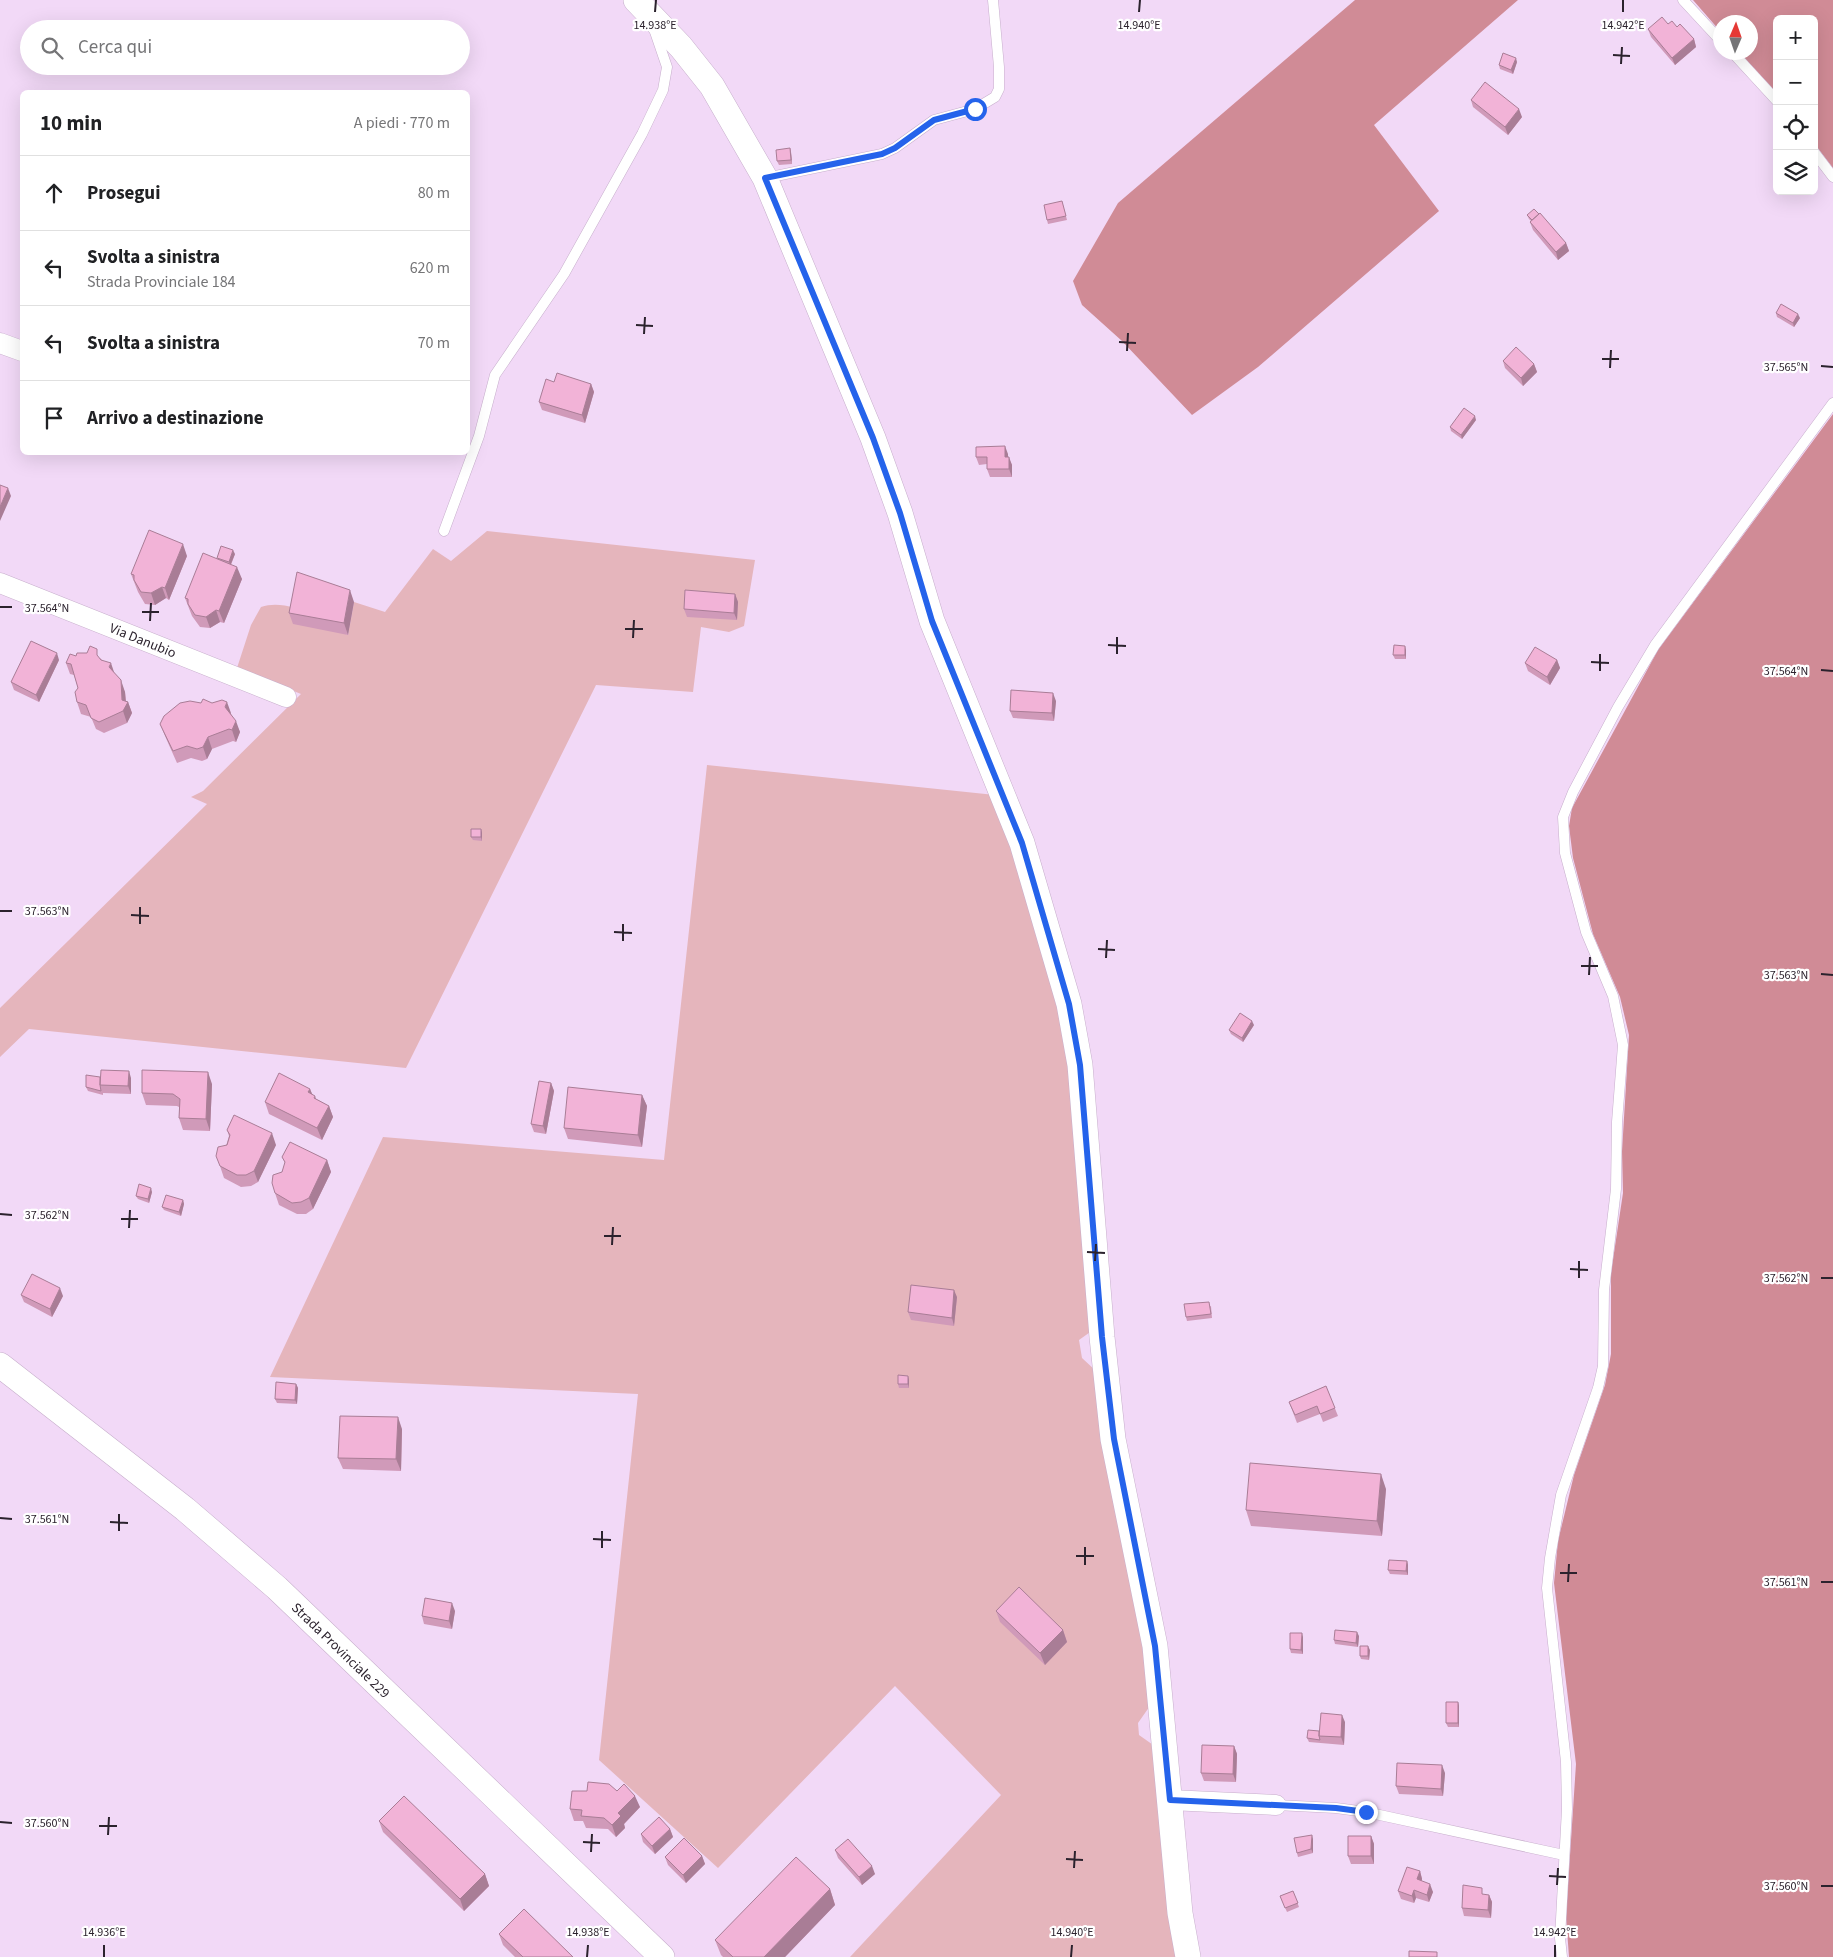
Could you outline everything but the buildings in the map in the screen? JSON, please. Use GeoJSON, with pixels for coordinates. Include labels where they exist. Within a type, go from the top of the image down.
{"type":"FeatureCollection","features":[{"type":"Feature","properties":{"kind":"street"},"geometry":{"type":"LineString","coordinates":[[642,6],[712,86],[765,178],[873,438],[900,513],[932,621],[1019,834],[1069,1004],[1080,1065],[1102,1328],[1114,1439],[1155,1646],[1180,1913],[1188,1957]]}},
{"type":"Feature","properties":{"kind":"street"},"geometry":{"type":"LineString","coordinates":[[0,343],[20,350]]}},
{"type":"Feature","properties":{"kind":"street","name":"Via Danubio"},"geometry":{"type":"LineString","coordinates":[[0,583],[286,697]]}},
{"type":"Feature","properties":{"kind":"street","name":"Strada Provinciale 229"},"geometry":{"type":"LineString","coordinates":[[0,1365],[185,1509],[277,1588],[662,1957]]}},
{"type":"Feature","properties":{"kind":"street"},"geometry":{"type":"LineString","coordinates":[[1170,1800],[1276,1805]]}},
{"type":"Feature","properties":{"kind":"lane"},"geometry":{"type":"LineString","coordinates":[[765,178],[882,154],[895,148],[934,120],[975,109],[995,97],[998,89],[999,67],[994,0]]}},
{"type":"Feature","properties":{"kind":"lane"},"geometry":{"type":"LineString","coordinates":[[1683,0],[1713,32]]}},
{"type":"Feature","properties":{"kind":"lane"},"geometry":{"type":"LineString","coordinates":[[444,531],[479,436],[495,375],[564,274],[642,134],[663,90],[667,67],[642,6]]}},
{"type":"Feature","properties":{"kind":"lane"},"geometry":{"type":"LineString","coordinates":[[1739,60],[1773,97]]}},
{"type":"Feature","properties":{"kind":"lane"},"geometry":{"type":"LineString","coordinates":[[1818,157],[1833,177]]}},
{"type":"Feature","properties":{"kind":"lane"},"geometry":{"type":"LineString","coordinates":[[1562,1957],[1560,1938],[1566,1762],[1547,1588],[1561,1495],[1598,1388],[1603,1366],[1604,1290],[1616,1189],[1617,1122],[1623,1045],[1613,996],[1586,932],[1565,853],[1563,818],[1573,792],[1618,707],[1655,645],[1833,403]]}},
{"type":"Feature","properties":{"kind":"lane"},"geometry":{"type":"LineString","coordinates":[[1276,1805],[1336,1808],[1366,1812],[1564,1856]]}},
{"type":"Feature","properties":{"kind":"shaded area"},"geometry":{"type":"Polygon","coordinates":[[[1355,0],[1518,0],[1374,125],[1439,211],[1258,367],[1192,415],[1122,341],[1082,305],[1073,281],[1118,203],[1355,0]]]}},
{"type":"Feature","properties":{"kind":"shaded area"},"geometry":{"type":"Polygon","coordinates":[[[1693,0],[1833,0],[1833,168],[1818,148],[1818,15],[1773,15],[1773,89],[1746,60],[1758,60],[1758,15],[1713,15],[1713,23],[1693,0]]]}},
{"type":"Feature","properties":{"kind":"shaded area"},"geometry":{"type":"Polygon","coordinates":[[[1833,414],[1833,1957],[1569,1957],[1566,1916],[1576,1764],[1554,1583],[1558,1541],[1574,1475],[1605,1385],[1611,1354],[1611,1273],[1623,1193],[1622,1151],[1629,1035],[1620,997],[1593,934],[1573,858],[1569,826],[1572,808],[1658,650],[1833,414]]]}},
{"type":"Feature","properties":{"kind":"shaded area"},"geometry":{"type":"Polygon","coordinates":[[[487,531],[755,560],[744,626],[729,632],[701,627],[693,692],[596,685],[406,1068],[29,1029],[0,1057],[0,1008],[207,804],[191,797],[203,791],[301,694],[237,668],[251,625],[261,607],[283,605],[295,608],[348,635],[354,602],[385,612],[433,549],[451,561],[487,531]]]}},
{"type":"Feature","properties":{"kind":"shaded area"},"geometry":{"type":"Polygon","coordinates":[[[707,765],[995,795],[1068,1037],[1093,1330],[1079,1340],[1082,1358],[1096,1371],[1152,1703],[1138,1723],[1139,1735],[1156,1747],[1177,1957],[850,1957],[1001,1795],[895,1686],[718,1868],[599,1760],[638,1394],[270,1377],[383,1137],[664,1160],[707,765]]]}},
{"type":"Feature","properties":{"kind":"route"},"geometry":{"type":"LineString","coordinates":[[975,109],[934,120],[895,148],[882,154],[765,178],[873,438],[900,513],[932,621],[991,762],[1022,843],[1069,1004],[1077,1038],[1080,1065],[1102,1337],[1114,1439],[1155,1646],[1170,1800],[1336,1808],[1366,1812]]}}]}
